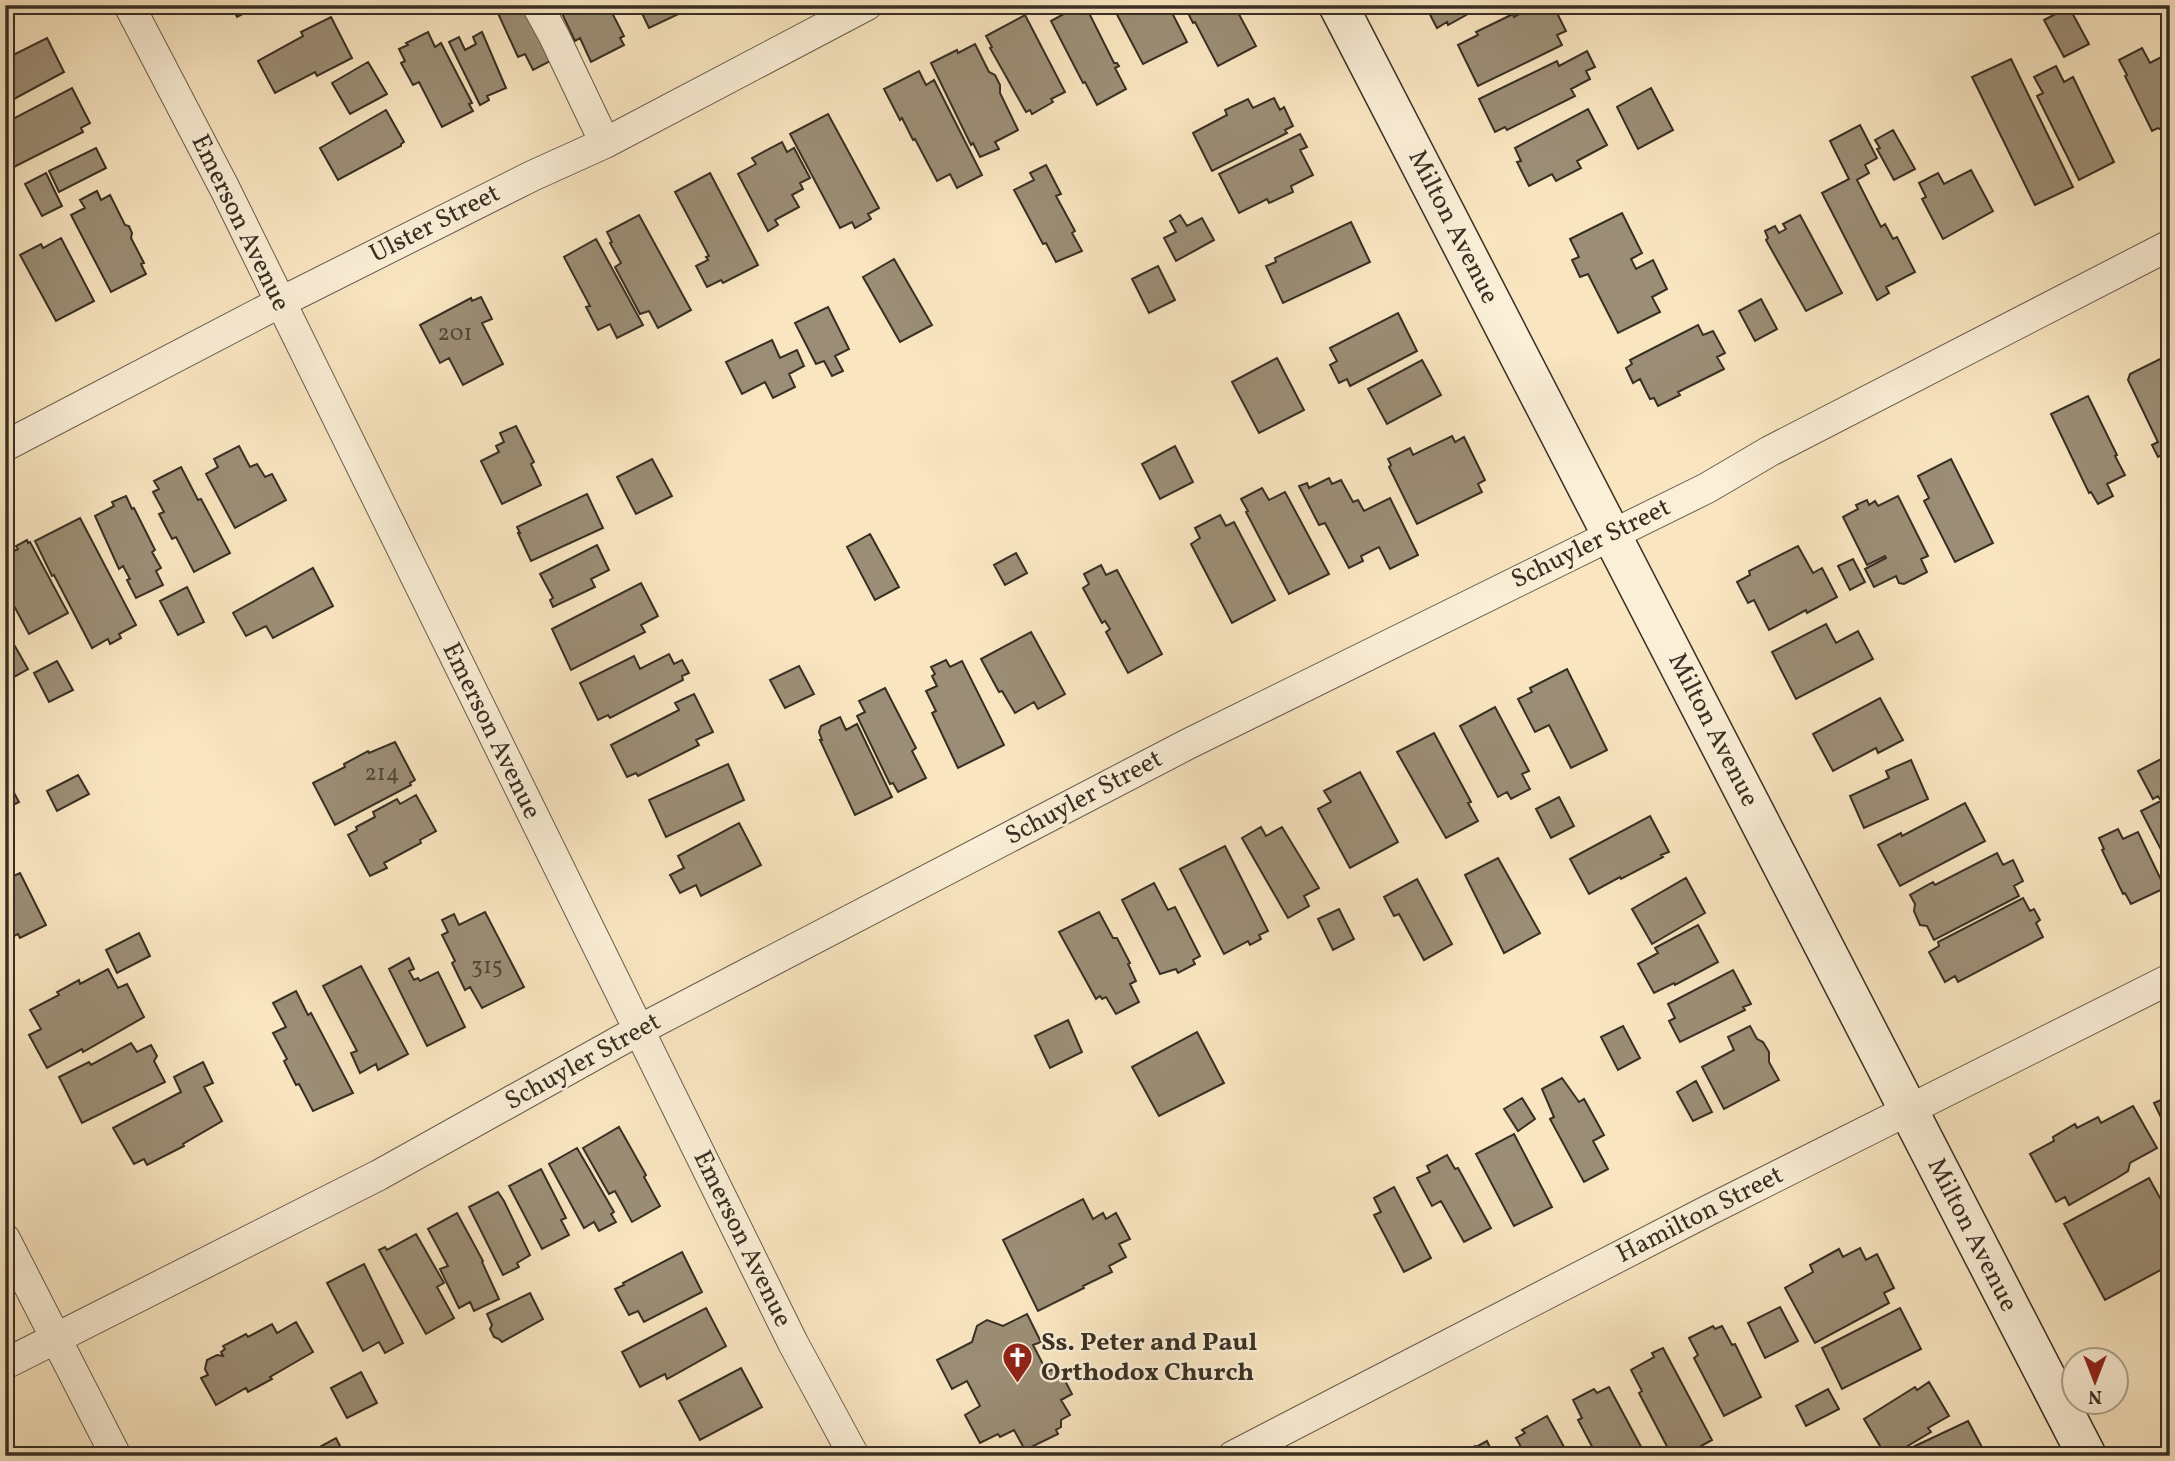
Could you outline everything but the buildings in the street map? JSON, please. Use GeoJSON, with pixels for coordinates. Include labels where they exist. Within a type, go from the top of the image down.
{"type":"FeatureCollection","features":[{"type":"Feature","properties":{"kind":"street","name":"Emerson Avenue"},"geometry":{"type":"LineString","coordinates":[[129,5],[225,189],[793,1343],[854,1456]]}},
{"type":"Feature","properties":{"kind":"street"},"geometry":{"type":"LineString","coordinates":[[537,5],[605,143]]}},
{"type":"Feature","properties":{"kind":"street","name":"Ulster Street"},"geometry":{"type":"LineString","coordinates":[[5,446],[279,303],[532,176],[605,143],[867,5]]}},
{"type":"Feature","properties":{"kind":"street","name":"Milton Avenue"},"geometry":{"type":"LineString","coordinates":[[1338,5],[2087,1456]]}},
{"type":"Feature","properties":{"kind":"street","name":"Schuyler Street"},"geometry":{"type":"LineString","coordinates":[[5,1364],[379,1175],[639,1030],[1188,744],[1707,488],[1770,451],[2170,245]]}},
{"type":"Feature","properties":{"kind":"street","name":"Hamilton Street"},"geometry":{"type":"LineString","coordinates":[[1233,1456],[1682,1224],[2170,979]]}},
{"type":"Feature","properties":{"kind":"street"},"geometry":{"type":"LineString","coordinates":[[5,1239],[116,1456]]}},
{"type":"Feature","properties":{"kind":"place","name":"Ss. Peter and Paul Orthodox Church"},"geometry":{"type":"Point","coordinates":[1018,1385]}}]}
